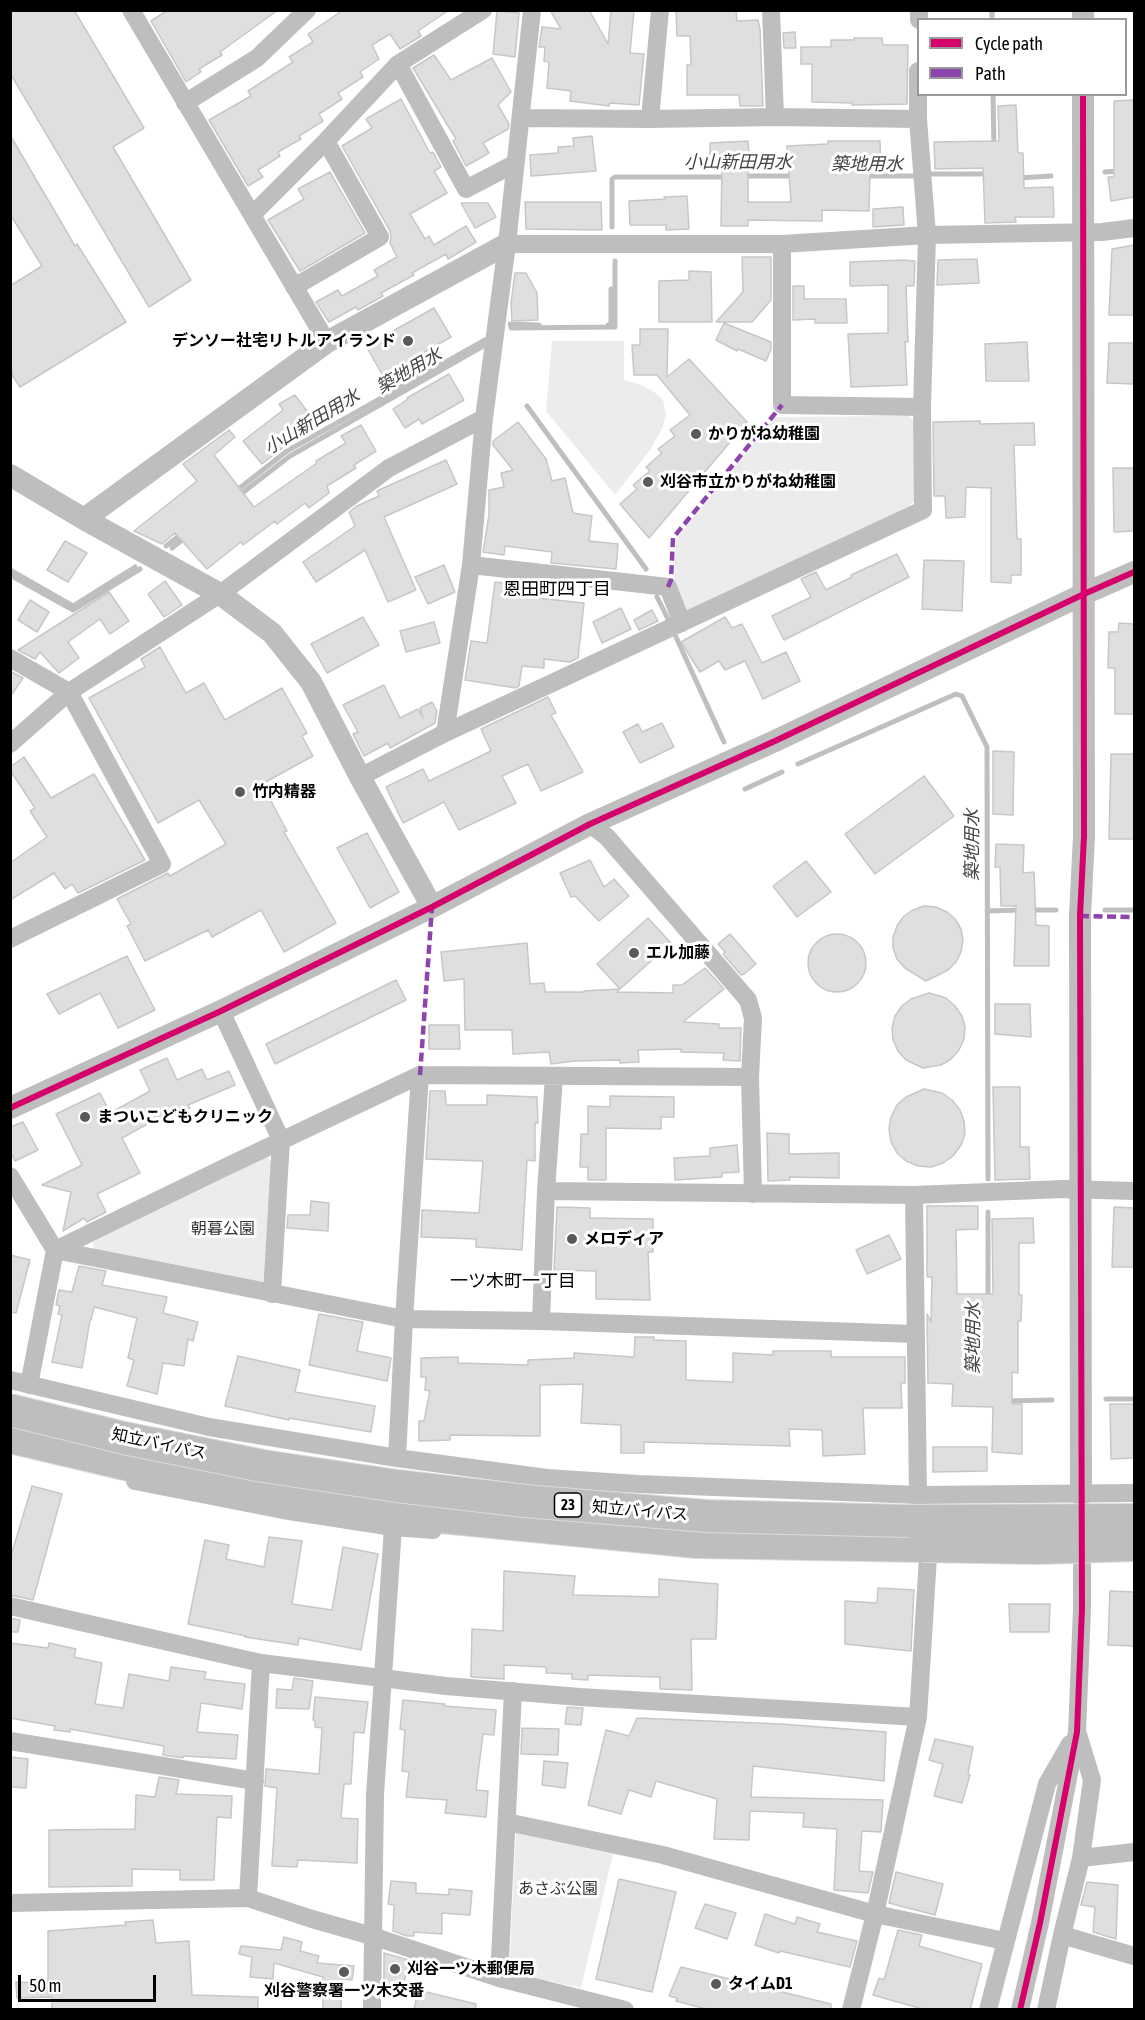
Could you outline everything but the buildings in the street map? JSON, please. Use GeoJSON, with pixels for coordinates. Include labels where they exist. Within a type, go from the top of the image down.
{"type":"FeatureCollection","features":[{"type":"Feature","properties":{"kind":"highway","name":"知立バイパス"},"geometry":{"type":"LineString","coordinates":[[10,1410],[124,1438],[263,1466],[397,1486],[525,1501],[706,1516],[909,1521],[1134,1520]]}},
{"type":"Feature","properties":{"kind":"highway","name":"知立バイパス"},"geometry":{"type":"LineString","coordinates":[[10,1437],[120,1463],[349,1505],[453,1518],[697,1542],[1038,1548],[1134,1545]]}},
{"type":"Feature","properties":{"kind":"street"},"geometry":{"type":"LineString","coordinates":[[131,10],[327,342]]}},
{"type":"Feature","properties":{"kind":"street"},"geometry":{"type":"LineString","coordinates":[[185,103],[258,58],[307,10]]}},
{"type":"Feature","properties":{"kind":"street"},"geometry":{"type":"LineString","coordinates":[[252,215],[326,141],[398,63],[483,10]]}},
{"type":"Feature","properties":{"kind":"street"},"geometry":{"type":"LineString","coordinates":[[445,733],[471,566],[484,418],[507,244],[532,10]]}},
{"type":"Feature","properties":{"kind":"street"},"geometry":{"type":"LineString","coordinates":[[650,119],[660,10]]}},
{"type":"Feature","properties":{"kind":"street"},"geometry":{"type":"LineString","coordinates":[[771,10],[775,117]]}},
{"type":"Feature","properties":{"kind":"street"},"geometry":{"type":"LineString","coordinates":[[398,63],[466,189],[514,165]]}},
{"type":"Feature","properties":{"kind":"street"},"geometry":{"type":"LineString","coordinates":[[360,777],[445,733],[923,510],[922,407],[927,235],[918,96]]}},
{"type":"Feature","properties":{"kind":"street"},"geometry":{"type":"LineString","coordinates":[[1020,2010],[1040,1923],[1077,1732],[1082,1553],[1080,916],[1084,824],[1083,96]]}},
{"type":"Feature","properties":{"kind":"street"},"geometry":{"type":"LineString","coordinates":[[520,118],[918,119]]}},
{"type":"Feature","properties":{"kind":"street"},"geometry":{"type":"LineString","coordinates":[[294,287],[380,237],[326,141]]}},
{"type":"Feature","properties":{"kind":"street"},"geometry":{"type":"LineString","coordinates":[[84,519],[327,342],[507,244],[782,244],[927,235],[1101,232],[1134,228]]}},
{"type":"Feature","properties":{"kind":"street"},"geometry":{"type":"LineString","coordinates":[[782,244],[782,405],[922,407]]}},
{"type":"Feature","properties":{"kind":"street"},"geometry":{"type":"LineString","coordinates":[[10,744],[69,692],[220,594],[389,468],[484,418]]}},
{"type":"Feature","properties":{"kind":"street"},"geometry":{"type":"LineString","coordinates":[[10,475],[220,594],[272,633],[311,682],[360,777],[432,907]]}},
{"type":"Feature","properties":{"kind":"street"},"geometry":{"type":"LineString","coordinates":[[471,566],[668,587],[682,623]]}},
{"type":"Feature","properties":{"kind":"street"},"geometry":{"type":"LineString","coordinates":[[10,1108],[221,1011],[432,907],[590,824],[775,741],[1134,572]]}},
{"type":"Feature","properties":{"kind":"street"},"geometry":{"type":"LineString","coordinates":[[10,658],[69,692],[162,864],[10,939]]}},
{"type":"Feature","properties":{"kind":"street"},"geometry":{"type":"LineString","coordinates":[[590,824],[607,837],[747,1000],[753,1018],[750,1077],[753,1194]]}},
{"type":"Feature","properties":{"kind":"street"},"geometry":{"type":"LineString","coordinates":[[221,1011],[281,1140],[272,1294]]}},
{"type":"Feature","properties":{"kind":"street"},"geometry":{"type":"LineString","coordinates":[[55,1250],[420,1075],[750,1077]]}},
{"type":"Feature","properties":{"kind":"street"},"geometry":{"type":"LineString","coordinates":[[398,1458],[404,1319],[420,1075]]}},
{"type":"Feature","properties":{"kind":"street"},"geometry":{"type":"LineString","coordinates":[[541,1321],[546,1191],[554,1077]]}},
{"type":"Feature","properties":{"kind":"street"},"geometry":{"type":"LineString","coordinates":[[10,1176],[55,1250],[29,1385]]}},
{"type":"Feature","properties":{"kind":"street"},"geometry":{"type":"LineString","coordinates":[[546,1191],[914,1195],[1081,1190],[1134,1191]]}},
{"type":"Feature","properties":{"kind":"street"},"geometry":{"type":"LineString","coordinates":[[914,1195],[918,1495]]}},
{"type":"Feature","properties":{"kind":"street"},"geometry":{"type":"LineString","coordinates":[[55,1250],[404,1319],[541,1321],[915,1334]]}},
{"type":"Feature","properties":{"kind":"street"},"geometry":{"type":"LineString","coordinates":[[10,1380],[209,1427],[398,1458],[547,1478],[638,1484],[918,1495],[1134,1493]]}},
{"type":"Feature","properties":{"kind":"street"},"geometry":{"type":"LineString","coordinates":[[10,1453],[173,1490],[393,1527],[711,1552],[928,1557],[1134,1551]]}},
{"type":"Feature","properties":{"kind":"street"},"geometry":{"type":"LineString","coordinates":[[372,2010],[375,1795],[393,1527]]}},
{"type":"Feature","properties":{"kind":"street"},"geometry":{"type":"LineString","coordinates":[[851,2010],[875,1914],[918,1717],[928,1557]]}},
{"type":"Feature","properties":{"kind":"street"},"geometry":{"type":"LineString","coordinates":[[10,1606],[261,1663],[446,1686],[580,1697],[918,1717]]}},
{"type":"Feature","properties":{"kind":"street"},"geometry":{"type":"LineString","coordinates":[[248,1898],[261,1663]]}},
{"type":"Feature","properties":{"kind":"street"},"geometry":{"type":"LineString","coordinates":[[499,1978],[513,1691]]}},
{"type":"Feature","properties":{"kind":"street"},"geometry":{"type":"LineString","coordinates":[[1046,2010],[1081,1858],[1092,1780],[1077,1732]]}},
{"type":"Feature","properties":{"kind":"street"},"geometry":{"type":"LineString","coordinates":[[988,2010],[1047,1784],[1077,1732]]}},
{"type":"Feature","properties":{"kind":"street"},"geometry":{"type":"LineString","coordinates":[[10,1741],[255,1781]]}},
{"type":"Feature","properties":{"kind":"street"},"geometry":{"type":"LineString","coordinates":[[507,1822],[663,1855],[875,1914],[1005,1941]]}},
{"type":"Feature","properties":{"kind":"street"},"geometry":{"type":"LineString","coordinates":[[1081,1858],[1134,1852]]}},
{"type":"Feature","properties":{"kind":"street"},"geometry":{"type":"LineString","coordinates":[[10,1903],[248,1898],[499,1978],[625,2010]]}},
{"type":"Feature","properties":{"kind":"street"},"geometry":{"type":"LineString","coordinates":[[1062,1935],[1134,1956]]}},
{"type":"Feature","properties":{"kind":"green space"},"geometry":{"type":"Polygon","coordinates":[[[552,341],[624,341],[624,380],[653,391],[663,400],[666,414],[663,427],[650,450],[615,495],[546,411],[552,341]]]}},
{"type":"Feature","properties":{"kind":"green space"},"geometry":{"type":"Polygon","coordinates":[[[909,416],[914,422],[915,500],[906,509],[687,612],[674,583],[676,539],[775,417],[909,416]]]}},
{"type":"Feature","properties":{"kind":"green space","name":"朝暮公園"},"geometry":{"type":"Polygon","coordinates":[[[267,1157],[274,1164],[264,1283],[94,1250],[93,1242],[267,1157]]]}},
{"type":"Feature","properties":{"kind":"green space","name":"あさぶ公園"},"geometry":{"type":"Polygon","coordinates":[[[516,1833],[613,1854],[581,1988],[509,1972],[516,1833]]]}},
{"type":"Feature","properties":{"kind":"waterway","name":"小山新田用水"},"geometry":{"type":"LineString","coordinates":[[992,10],[992,18]]}},
{"type":"Feature","properties":{"kind":"waterway","name":"小山新田用水"},"geometry":{"type":"LineString","coordinates":[[993,96],[994,147]]}},
{"type":"Feature","properties":{"kind":"waterway","name":"築地用水"},"geometry":{"type":"LineString","coordinates":[[1105,172],[1119,171]]}},
{"type":"Feature","properties":{"kind":"waterway","name":"小山新田用水"},"geometry":{"type":"LineString","coordinates":[[930,174],[988,174]]}},
{"type":"Feature","properties":{"kind":"waterway","name":"小山新田用水"},"geometry":{"type":"LineString","coordinates":[[741,176],[795,176]]}},
{"type":"Feature","properties":{"kind":"waterway","name":"小山新田用水"},"geometry":{"type":"LineString","coordinates":[[864,176],[913,176]]}},
{"type":"Feature","properties":{"kind":"waterway","name":"築地用水"},"geometry":{"type":"LineString","coordinates":[[1018,178],[1051,176]]}},
{"type":"Feature","properties":{"kind":"waterway","name":"小山新田用水"},"geometry":{"type":"LineString","coordinates":[[612,227],[612,179],[615,177],[729,177]]}},
{"type":"Feature","properties":{"kind":"waterway","name":"小山新田用水"},"geometry":{"type":"LineString","coordinates":[[511,328],[615,327],[615,261]]}},
{"type":"Feature","properties":{"kind":"waterway","name":"小山新田用水"},"geometry":{"type":"LineString","coordinates":[[608,325],[611,325],[611,289]]}},
{"type":"Feature","properties":{"kind":"waterway","name":"小山新田用水"},"geometry":{"type":"LineString","coordinates":[[510,324],[539,325]]}},
{"type":"Feature","properties":{"kind":"waterway","name":"小山新田用水"},"geometry":{"type":"LineString","coordinates":[[236,491],[287,451],[485,340]]}},
{"type":"Feature","properties":{"kind":"waterway","name":"築地用水"},"geometry":{"type":"LineString","coordinates":[[237,497],[290,456],[485,345]]}},
{"type":"Feature","properties":{"kind":"waterway","name":"築地用水"},"geometry":{"type":"LineString","coordinates":[[527,406],[646,569]]}},
{"type":"Feature","properties":{"kind":"waterway","name":"小山新田用水"},"geometry":{"type":"LineString","coordinates":[[166,546],[184,532]]}},
{"type":"Feature","properties":{"kind":"waterway","name":"築地用水"},"geometry":{"type":"LineString","coordinates":[[172,548],[187,536]]}},
{"type":"Feature","properties":{"kind":"waterway","name":"築地用水"},"geometry":{"type":"LineString","coordinates":[[10,570],[73,606],[135,567]]}},
{"type":"Feature","properties":{"kind":"waterway","name":"築地用水"},"geometry":{"type":"LineString","coordinates":[[10,575],[73,610],[140,569]]}},
{"type":"Feature","properties":{"kind":"waterway","name":"築地用水"},"geometry":{"type":"LineString","coordinates":[[657,597],[669,621]]}},
{"type":"Feature","properties":{"kind":"waterway","name":"築地用水"},"geometry":{"type":"LineString","coordinates":[[676,637],[724,742]]}},
{"type":"Feature","properties":{"kind":"waterway","name":"築地用水"},"geometry":{"type":"LineString","coordinates":[[798,764],[956,694],[962,696],[987,747],[988,1179]]}},
{"type":"Feature","properties":{"kind":"waterway","name":"築地用水"},"geometry":{"type":"LineString","coordinates":[[745,789],[782,772]]}},
{"type":"Feature","properties":{"kind":"waterway"},"geometry":{"type":"LineString","coordinates":[[987,911],[1021,910]]}},
{"type":"Feature","properties":{"kind":"waterway"},"geometry":{"type":"LineString","coordinates":[[1031,910],[1056,910]]}},
{"type":"Feature","properties":{"kind":"waterway"},"geometry":{"type":"LineString","coordinates":[[1105,910],[1134,910]]}},
{"type":"Feature","properties":{"kind":"waterway","name":"築地用水"},"geometry":{"type":"LineString","coordinates":[[988,1212],[988,1300]]}},
{"type":"Feature","properties":{"kind":"waterway","name":"築地用水"},"geometry":{"type":"LineString","coordinates":[[1106,1399],[1134,1399]]}},
{"type":"Feature","properties":{"kind":"waterway","name":"築地用水"},"geometry":{"type":"LineString","coordinates":[[1005,1401],[1052,1400]]}},
{"type":"Feature","properties":{"kind":"marked path"},"geometry":{"type":"LineString","coordinates":[[668,587],[671,580],[673,538],[782,405]]}},
{"type":"Feature","properties":{"kind":"marked path"},"geometry":{"type":"LineString","coordinates":[[420,1075],[432,907]]}},
{"type":"Feature","properties":{"kind":"marked path"},"geometry":{"type":"LineString","coordinates":[[1080,916],[1134,917]]}},
{"type":"Feature","properties":{"kind":"cycle path"},"geometry":{"type":"LineString","coordinates":[[1020,2010],[1040,1923],[1077,1732],[1082,1609],[1080,916],[1084,836],[1083,96]]}},
{"type":"Feature","properties":{"kind":"cycle path"},"geometry":{"type":"LineString","coordinates":[[10,1108],[221,1011],[432,907],[590,824],[775,741],[1134,572]]}},
{"type":"Feature","properties":{"kind":"place","name":"デンソー社宅リトルアイランド"},"geometry":{"type":"Point","coordinates":[408,341]}},
{"type":"Feature","properties":{"kind":"place","name":"かりがね幼稚園"},"geometry":{"type":"Point","coordinates":[696,434]}},
{"type":"Feature","properties":{"kind":"place","name":"刈谷市立かりがね幼稚園"},"geometry":{"type":"Point","coordinates":[648,482]}},
{"type":"Feature","properties":{"kind":"place","name":"竹内精器"},"geometry":{"type":"Point","coordinates":[240,792]}},
{"type":"Feature","properties":{"kind":"place","name":"エル加藤"},"geometry":{"type":"Point","coordinates":[634,953]}},
{"type":"Feature","properties":{"kind":"place","name":"まついこどもクリニック"},"geometry":{"type":"Point","coordinates":[85,1117]}},
{"type":"Feature","properties":{"kind":"place","name":"メロディア"},"geometry":{"type":"Point","coordinates":[572,1239]}},
{"type":"Feature","properties":{"kind":"place","name":"刈谷一ツ木郵便局"},"geometry":{"type":"Point","coordinates":[395,1969]}},
{"type":"Feature","properties":{"kind":"place","name":"刈谷警察署一ツ木交番"},"geometry":{"type":"Point","coordinates":[344,1972]}},
{"type":"Feature","properties":{"kind":"place","name":"タイムD1"},"geometry":{"type":"Point","coordinates":[716,1984]}},
{"type":"Feature","properties":{"kind":"district","name":"恩田町四丁目"},"geometry":{"type":"Point","coordinates":[557,589]}},
{"type":"Feature","properties":{"kind":"district","name":"一ツ木町一丁目"},"geometry":{"type":"Point","coordinates":[513,1281]}}]}
